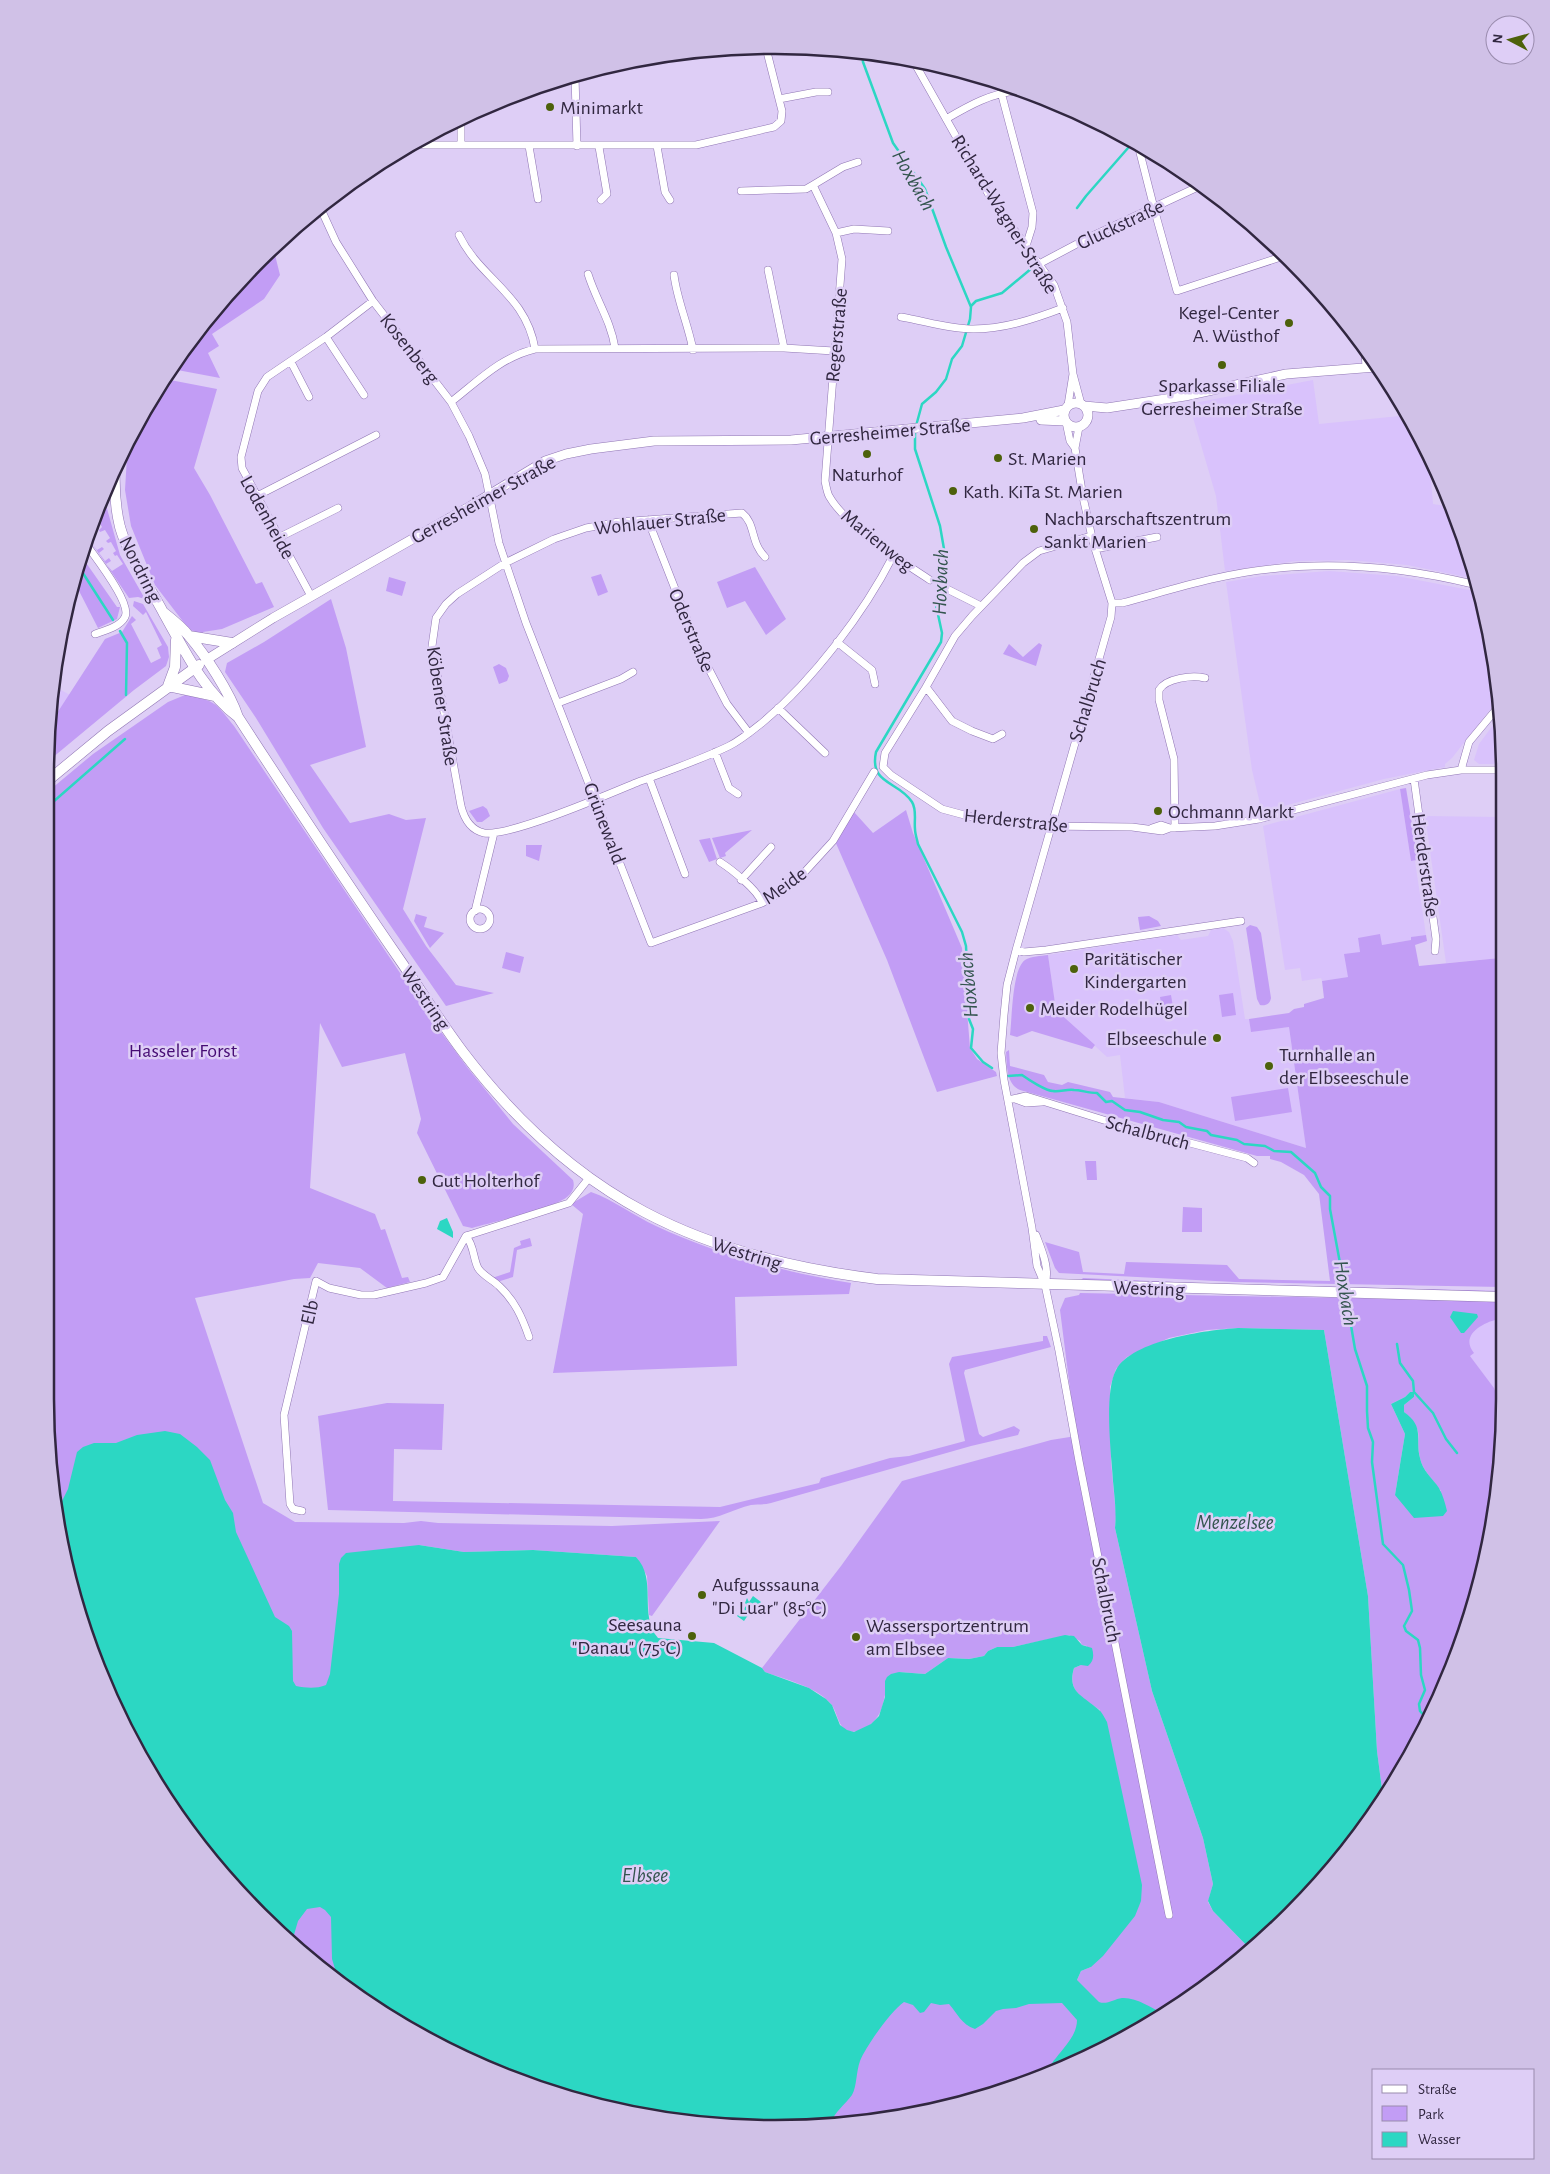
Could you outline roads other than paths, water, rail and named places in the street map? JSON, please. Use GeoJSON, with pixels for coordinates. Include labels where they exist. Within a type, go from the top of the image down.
{"type":"FeatureCollection","features":[{"type":"Feature","properties":{"kind":"main road","name":"Nordring"},"geometry":{"type":"LineString","coordinates":[[113,490],[123,537],[133,560],[195,667]]}},
{"type":"Feature","properties":{"kind":"main road","name":"Nordring"},"geometry":{"type":"LineString","coordinates":[[163,612],[189,636],[206,660]]}},
{"type":"Feature","properties":{"kind":"main road"},"geometry":{"type":"LineString","coordinates":[[189,636],[232,643]]}},
{"type":"Feature","properties":{"kind":"main road"},"geometry":{"type":"LineString","coordinates":[[176,637],[177,658],[168,686],[215,696]]}},
{"type":"Feature","properties":{"kind":"main road","name":"Gerresheimer Straße"},"geometry":{"type":"LineString","coordinates":[[54,776],[108,731],[206,660]]}},
{"type":"Feature","properties":{"kind":"main road","name":"Westring"},"geometry":{"type":"LineString","coordinates":[[206,660],[233,701],[238,717],[335,866],[463,1052],[508,1106],[531,1129],[590,1178],[643,1213],[717,1245],[782,1264],[822,1273],[877,1280],[1496,1297]]}},
{"type":"Feature","properties":{"kind":"main road","name":"Westring"},"geometry":{"type":"LineString","coordinates":[[195,667],[215,696],[238,717]]}},
{"type":"Feature","properties":{"kind":"street"},"geometry":{"type":"LineString","coordinates":[[424,145],[696,145],[774,127],[781,121],[782,111],[768,54]]}},
{"type":"Feature","properties":{"kind":"street","name":"Richard-Wagner-Straße"},"geometry":{"type":"LineString","coordinates":[[918,68],[989,195],[1054,285],[1063,308],[1070,336],[1074,374],[1082,405]]}},
{"type":"Feature","properties":{"kind":"street"},"geometry":{"type":"LineString","coordinates":[[575,82],[577,146]]}},
{"type":"Feature","properties":{"kind":"street"},"geometry":{"type":"LineString","coordinates":[[779,99],[816,92],[828,92]]}},
{"type":"Feature","properties":{"kind":"street"},"geometry":{"type":"LineString","coordinates":[[1001,92],[1033,213],[1032,227],[1026,246]]}},
{"type":"Feature","properties":{"kind":"street"},"geometry":{"type":"LineString","coordinates":[[946,119],[976,101],[1006,92]]}},
{"type":"Feature","properties":{"kind":"street"},"geometry":{"type":"LineString","coordinates":[[461,126],[461,145]]}},
{"type":"Feature","properties":{"kind":"street"},"geometry":{"type":"LineString","coordinates":[[529,146],[538,199]]}},
{"type":"Feature","properties":{"kind":"street"},"geometry":{"type":"LineString","coordinates":[[598,146],[607,194],[601,200]]}},
{"type":"Feature","properties":{"kind":"street"},"geometry":{"type":"LineString","coordinates":[[657,146],[665,192],[670,200]]}},
{"type":"Feature","properties":{"kind":"street"},"geometry":{"type":"LineString","coordinates":[[1140,152],[1153,208],[1177,291],[1278,258]]}},
{"type":"Feature","properties":{"kind":"street"},"geometry":{"type":"LineString","coordinates":[[742,191],[806,189],[843,167],[858,162]]}},
{"type":"Feature","properties":{"kind":"street","name":"Regerstraße"},"geometry":{"type":"LineString","coordinates":[[813,185],[836,234],[842,259],[827,437]]}},
{"type":"Feature","properties":{"kind":"street","name":"Gluckstraße"},"geometry":{"type":"LineString","coordinates":[[1040,264],[1088,238],[1194,189]]}},
{"type":"Feature","properties":{"kind":"street","name":"Kosenberg"},"geometry":{"type":"LineString","coordinates":[[323,214],[336,242],[373,301],[451,402],[469,436],[485,474],[488,494]]}},
{"type":"Feature","properties":{"kind":"street"},"geometry":{"type":"LineString","coordinates":[[836,234],[854,230],[888,231]]}},
{"type":"Feature","properties":{"kind":"street"},"geometry":{"type":"LineString","coordinates":[[459,235],[467,252],[514,300],[533,336],[535,349]]}},
{"type":"Feature","properties":{"kind":"street"},"geometry":{"type":"LineString","coordinates":[[768,270],[784,348]]}},
{"type":"Feature","properties":{"kind":"street"},"geometry":{"type":"LineString","coordinates":[[588,274],[592,290],[610,326],[615,348]]}},
{"type":"Feature","properties":{"kind":"street"},"geometry":{"type":"LineString","coordinates":[[674,274],[676,291],[686,319],[693,350]]}},
{"type":"Feature","properties":{"kind":"street","name":"Lodenheide"},"geometry":{"type":"LineString","coordinates":[[311,596],[242,468],[241,457],[260,386],[267,377],[326,337],[373,301]]}},
{"type":"Feature","properties":{"kind":"street"},"geometry":{"type":"LineString","coordinates":[[901,316],[974,329],[1019,322],[1063,308]]}},
{"type":"Feature","properties":{"kind":"street"},"geometry":{"type":"LineString","coordinates":[[326,337],[364,395]]}},
{"type":"Feature","properties":{"kind":"street"},"geometry":{"type":"LineString","coordinates":[[451,402],[505,360],[519,353],[535,349],[615,348],[693,350],[784,348],[834,351]]}},
{"type":"Feature","properties":{"kind":"street"},"geometry":{"type":"LineString","coordinates":[[291,362],[309,397]]}},
{"type":"Feature","properties":{"kind":"street"},"geometry":{"type":"LineString","coordinates":[[1107,408],[1087,418],[1079,427],[1073,427],[1065,422],[1066,408],[1074,403],[1107,408],[1185,396],[1286,374],[1370,367]]}},
{"type":"Feature","properties":{"kind":"street","name":"Richard-Wagner-Straße"},"geometry":{"type":"LineString","coordinates":[[1066,408],[1074,374]]}},
{"type":"Feature","properties":{"kind":"street"},"geometry":{"type":"LineString","coordinates":[[1082,405],[1088,412],[1087,418]]}},
{"type":"Feature","properties":{"kind":"street","name":"Gerresheimer Straße"},"geometry":{"type":"LineString","coordinates":[[206,660],[311,596],[469,507],[545,461],[590,449],[654,441],[791,440],[1023,418],[1060,413],[1066,408]]}},
{"type":"Feature","properties":{"kind":"street","name":"Gerresheimer Straße"},"geometry":{"type":"LineString","coordinates":[[1023,418],[1065,422]]}},
{"type":"Feature","properties":{"kind":"street","name":"Schalbruch"},"geometry":{"type":"LineString","coordinates":[[1065,422],[1070,441],[1075,448]]}},
{"type":"Feature","properties":{"kind":"street","name":"Schalbruch"},"geometry":{"type":"LineString","coordinates":[[1079,427],[1075,448],[1086,517],[1112,603],[1088,702],[1068,760],[1007,985],[1001,1053],[1004,1080],[1011,1099],[1037,1266],[1045,1285],[1169,1915]]}},
{"type":"Feature","properties":{"kind":"street"},"geometry":{"type":"LineString","coordinates":[[257,496],[376,435]]}},
{"type":"Feature","properties":{"kind":"street","name":"Marienweg"},"geometry":{"type":"LineString","coordinates":[[827,437],[825,481],[828,495],[843,514],[893,556],[930,580]]}},
{"type":"Feature","properties":{"kind":"street","name":"Grünewald"},"geometry":{"type":"LineString","coordinates":[[488,494],[505,563],[651,943]]}},
{"type":"Feature","properties":{"kind":"street"},"geometry":{"type":"LineString","coordinates":[[280,537],[338,508]]}},
{"type":"Feature","properties":{"kind":"street","name":"Wohlauer Straße"},"geometry":{"type":"LineString","coordinates":[[505,563],[554,539],[586,528],[648,520],[742,513],[749,519],[755,545],[765,557]]}},
{"type":"Feature","properties":{"kind":"street","name":"Oderstraße"},"geometry":{"type":"LineString","coordinates":[[648,520],[699,650],[727,704],[749,733]]}},
{"type":"Feature","properties":{"kind":"street"},"geometry":{"type":"LineString","coordinates":[[1002,734],[993,739],[952,721],[926,687],[955,636],[1023,563],[1039,551],[1091,536]]}},
{"type":"Feature","properties":{"kind":"street"},"geometry":{"type":"LineString","coordinates":[[1095,549],[1157,537]]}},
{"type":"Feature","properties":{"kind":"street"},"geometry":{"type":"LineString","coordinates":[[90,550],[122,598],[126,610],[125,617],[115,626],[95,634]]}},
{"type":"Feature","properties":{"kind":"street"},"geometry":{"type":"LineString","coordinates":[[475,911],[494,833],[538,820],[649,778],[715,752],[749,733],[778,708],[837,642],[865,603],[893,556]]}},
{"type":"Feature","properties":{"kind":"street","name":"Köbener Straße"},"geometry":{"type":"LineString","coordinates":[[494,833],[477,830],[463,816],[432,646],[432,634],[436,618],[446,604],[457,594],[505,563]]}},
{"type":"Feature","properties":{"kind":"street"},"geometry":{"type":"LineString","coordinates":[[1112,603],[1122,603],[1237,574],[1296,567],[1366,566],[1471,584]]}},
{"type":"Feature","properties":{"kind":"street"},"geometry":{"type":"LineString","coordinates":[[943,587],[981,606]]}},
{"type":"Feature","properties":{"kind":"street"},"geometry":{"type":"LineString","coordinates":[[837,642],[872,670],[875,684]]}},
{"type":"Feature","properties":{"kind":"street"},"geometry":{"type":"LineString","coordinates":[[558,703],[621,679],[633,672]]}},
{"type":"Feature","properties":{"kind":"street"},"geometry":{"type":"LineString","coordinates":[[1173,828],[1174,759],[1159,698],[1159,690],[1165,684],[1189,677],[1205,678]]}},
{"type":"Feature","properties":{"kind":"street","name":"Herderstraße"},"geometry":{"type":"LineString","coordinates":[[926,687],[885,753],[883,767],[942,810],[1007,822],[1051,826],[1152,828],[1162,831],[1173,828],[1215,826],[1259,819],[1414,779],[1460,770],[1496,770]]}},
{"type":"Feature","properties":{"kind":"street"},"geometry":{"type":"LineString","coordinates":[[778,708],[825,753]]}},
{"type":"Feature","properties":{"kind":"street"},"geometry":{"type":"LineString","coordinates":[[1460,770],[1469,742],[1493,713]]}},
{"type":"Feature","properties":{"kind":"street"},"geometry":{"type":"LineString","coordinates":[[715,752],[729,788],[738,794]]}},
{"type":"Feature","properties":{"kind":"street","name":"Meide"},"geometry":{"type":"LineString","coordinates":[[651,943],[762,903],[783,891],[820,856],[833,840],[874,772]]}},
{"type":"Feature","properties":{"kind":"street"},"geometry":{"type":"LineString","coordinates":[[649,778],[685,874]]}},
{"type":"Feature","properties":{"kind":"street","name":"Herderstraße"},"geometry":{"type":"LineString","coordinates":[[1414,779],[1436,939],[1435,951]]}},
{"type":"Feature","properties":{"kind":"street"},"geometry":{"type":"LineString","coordinates":[[741,880],[771,847]]}},
{"type":"Feature","properties":{"kind":"street"},"geometry":{"type":"LineString","coordinates":[[720,862],[730,868],[760,898],[762,903]]}},
{"type":"Feature","properties":{"kind":"street"},"geometry":{"type":"LineString","coordinates":[[1016,950],[1024,952],[1046,950],[1241,921]]}},
{"type":"Feature","properties":{"kind":"street","name":"Schalbruch"},"geometry":{"type":"LineString","coordinates":[[1011,1099],[1026,1096],[1247,1158],[1254,1162]]}},
{"type":"Feature","properties":{"kind":"street"},"geometry":{"type":"LineString","coordinates":[[529,1337],[520,1312],[510,1298],[498,1285],[479,1270],[470,1241],[466,1236],[569,1203],[590,1178]]}},
{"type":"Feature","properties":{"kind":"street","name":"Elb"},"geometry":{"type":"LineString","coordinates":[[302,1511],[293,1509],[290,1504],[284,1415],[316,1281],[329,1288],[361,1295],[374,1295],[426,1283],[443,1276],[466,1236]]}},
{"type":"Feature","properties":{"kind":"water"},"geometry":{"type":"Polygon","coordinates":[[[447,1218],[453,1232],[453,1238],[437,1229],[440,1221],[447,1218]]]}},
{"type":"Feature","properties":{"kind":"water"},"geometry":{"type":"Polygon","coordinates":[[[1453,1311],[1477,1314],[1478,1317],[1464,1333],[1461,1333],[1450,1317],[1453,1311]]]}},
{"type":"Feature","properties":{"kind":"water","name":"Menzelsee"},"geometry":{"type":"Polygon","coordinates":[[[1238,1328],[1324,1330],[1368,1596],[1377,1751],[1382,1789],[1347,1838],[1317,1875],[1285,1909],[1246,1945],[1213,1911],[1208,1901],[1213,1884],[1203,1838],[1152,1691],[1115,1528],[1109,1403],[1110,1390],[1116,1370],[1137,1351],[1153,1344],[1171,1338],[1238,1328]]]}},
{"type":"Feature","properties":{"kind":"water"},"geometry":{"type":"Polygon","coordinates":[[[1410,1392],[1414,1392],[1414,1397],[1404,1405],[1404,1412],[1411,1417],[1417,1428],[1421,1462],[1443,1496],[1447,1511],[1443,1516],[1414,1518],[1395,1495],[1405,1434],[1391,1404],[1405,1397],[1410,1392]]]}},
{"type":"Feature","properties":{"kind":"water","name":"Elbsee"},"geometry":{"type":"Polygon","coordinates":[[[165,1431],[180,1434],[210,1460],[225,1500],[233,1513],[236,1532],[275,1617],[289,1626],[292,1631],[293,1681],[296,1686],[311,1688],[326,1685],[330,1674],[341,1558],[346,1553],[419,1545],[464,1552],[533,1550],[636,1557],[646,1576],[649,1618],[652,1629],[658,1638],[714,1643],[762,1668],[765,1672],[809,1688],[832,1705],[840,1725],[854,1732],[871,1724],[879,1716],[885,1697],[885,1681],[891,1674],[899,1672],[925,1674],[948,1658],[969,1659],[984,1656],[988,1651],[997,1647],[1013,1647],[1065,1635],[1074,1636],[1082,1645],[1092,1648],[1092,1660],[1088,1666],[1081,1665],[1074,1668],[1072,1676],[1074,1688],[1099,1710],[1107,1722],[1142,1885],[1141,1901],[1135,1916],[1103,1956],[1091,1967],[1081,1971],[1077,1980],[1099,2002],[1105,2003],[1127,1998],[1144,2003],[1158,2010],[1094,2046],[1051,2065],[1075,2031],[1077,2020],[1062,2003],[1029,2004],[996,2011],[975,2029],[963,2022],[949,2004],[931,2003],[924,2012],[920,2013],[913,2005],[904,2002],[879,2029],[860,2061],[852,2095],[833,2118],[775,2120],[728,2119],[681,2114],[588,2096],[543,2082],[499,2065],[456,2046],[414,2024],[374,1999],[336,1971],[332,1959],[331,1917],[325,1910],[320,1907],[307,1909],[298,1921],[294,1936],[233,1875],[175,1800],[150,1760],[128,1718],[92,1631],[78,1586],[62,1502],[68,1489],[77,1452],[83,1447],[94,1443],[116,1443],[137,1435],[165,1431]]]}},
{"type":"Feature","properties":{"kind":"water"},"geometry":{"type":"Polygon","coordinates":[[[753,1596],[761,1602],[758,1606],[755,1605],[744,1621],[737,1616],[747,1605],[745,1603],[747,1598],[749,1602],[753,1596]]]}},
{"type":"Feature","properties":{"kind":"waterway","name":"Hoxbach"},"geometry":{"type":"LineString","coordinates":[[863,59],[893,143],[925,189],[946,247],[971,307],[970,319],[962,346],[952,359],[946,379],[936,392],[922,404],[916,426]]}},
{"type":"Feature","properties":{"kind":"waterway"},"geometry":{"type":"LineString","coordinates":[[1077,208],[1128,148]]}},
{"type":"Feature","properties":{"kind":"waterway"},"geometry":{"type":"LineString","coordinates":[[971,306],[976,301],[1002,293],[1032,268]]}},
{"type":"Feature","properties":{"kind":"waterway","name":"Hoxbach"},"geometry":{"type":"LineString","coordinates":[[915,431],[915,449],[940,526],[944,549],[936,605],[942,633],[941,642],[876,752],[875,763],[881,777],[906,795],[914,805],[915,831],[918,844],[962,932],[966,946],[969,1019],[973,1029],[971,1048],[983,1062],[992,1068]]}},
{"type":"Feature","properties":{"kind":"waterway"},"geometry":{"type":"LineString","coordinates":[[83,573],[113,620]]}},
{"type":"Feature","properties":{"kind":"waterway"},"geometry":{"type":"LineString","coordinates":[[120,631],[127,643],[126,695]]}},
{"type":"Feature","properties":{"kind":"waterway"},"geometry":{"type":"LineString","coordinates":[[54,801],[125,739]]}},
{"type":"Feature","properties":{"kind":"waterway","name":"Hoxbach"},"geometry":{"type":"LineString","coordinates":[[1008,1076],[1022,1075],[1050,1091],[1071,1090],[1097,1093],[1106,1102],[1112,1101],[1125,1110],[1140,1112],[1163,1120],[1179,1122],[1186,1127],[1207,1131],[1211,1135],[1237,1140],[1244,1144],[1265,1146],[1274,1151],[1291,1152],[1315,1173],[1321,1187],[1330,1196],[1330,1209],[1345,1290]]}},
{"type":"Feature","properties":{"kind":"waterway","name":"Hoxbach"},"geometry":{"type":"LineString","coordinates":[[1346,1296],[1355,1349],[1367,1386],[1368,1428],[1373,1442],[1372,1462],[1383,1544],[1403,1565],[1412,1611],[1404,1626],[1406,1631],[1418,1640],[1420,1648],[1421,1675],[1425,1690],[1419,1704],[1420,1711],[1423,1715]]}},
{"type":"Feature","properties":{"kind":"waterway"},"geometry":{"type":"LineString","coordinates":[[1397,1344],[1400,1363],[1413,1381],[1414,1392],[1433,1413],[1446,1439],[1457,1453]]}},
{"type":"Feature","properties":{"kind":"place","name":"Minimarkt"},"geometry":{"type":"Point","coordinates":[550,107]}},
{"type":"Feature","properties":{"kind":"place","name":"Kegel-Center A. Wüsthof"},"geometry":{"type":"Point","coordinates":[1289,323]}},
{"type":"Feature","properties":{"kind":"place","name":"Sparkasse Filiale Gerresheimer Straße"},"geometry":{"type":"Point","coordinates":[1222,365]}},
{"type":"Feature","properties":{"kind":"place","name":"Naturhof"},"geometry":{"type":"Point","coordinates":[867,454]}},
{"type":"Feature","properties":{"kind":"place","name":"St. Marien"},"geometry":{"type":"Point","coordinates":[998,458]}},
{"type":"Feature","properties":{"kind":"place","name":"Kath. KiTa St. Marien"},"geometry":{"type":"Point","coordinates":[953,491]}},
{"type":"Feature","properties":{"kind":"place","name":"Nachbarschaftszentrum Sankt Marien"},"geometry":{"type":"Point","coordinates":[1034,529]}},
{"type":"Feature","properties":{"kind":"place","name":"Ochmann Markt"},"geometry":{"type":"Point","coordinates":[1158,811]}},
{"type":"Feature","properties":{"kind":"place","name":"Paritätischer Kindergarten"},"geometry":{"type":"Point","coordinates":[1074,969]}},
{"type":"Feature","properties":{"kind":"place","name":"Meider Rodelhügel"},"geometry":{"type":"Point","coordinates":[1030,1008]}},
{"type":"Feature","properties":{"kind":"place","name":"Elbseeschule"},"geometry":{"type":"Point","coordinates":[1217,1038]}},
{"type":"Feature","properties":{"kind":"place","name":"Turnhalle an der Elbseeschule"},"geometry":{"type":"Point","coordinates":[1269,1066]}},
{"type":"Feature","properties":{"kind":"place","name":"Gut Holterhof"},"geometry":{"type":"Point","coordinates":[422,1180]}},
{"type":"Feature","properties":{"kind":"place","name":"Aufgusssauna \"Di Luar\" (85°C)"},"geometry":{"type":"Point","coordinates":[702,1595]}},
{"type":"Feature","properties":{"kind":"place","name":"Seesauna \"Danau\" (75°C)"},"geometry":{"type":"Point","coordinates":[692,1636]}},
{"type":"Feature","properties":{"kind":"place","name":"Wassersportzentrum am Elbsee"},"geometry":{"type":"Point","coordinates":[856,1637]}},
{"type":"Feature","properties":{"kind":"park label","name":"Hasseler Forst"},"geometry":{"type":"Point","coordinates":[183,1050]}}]}
